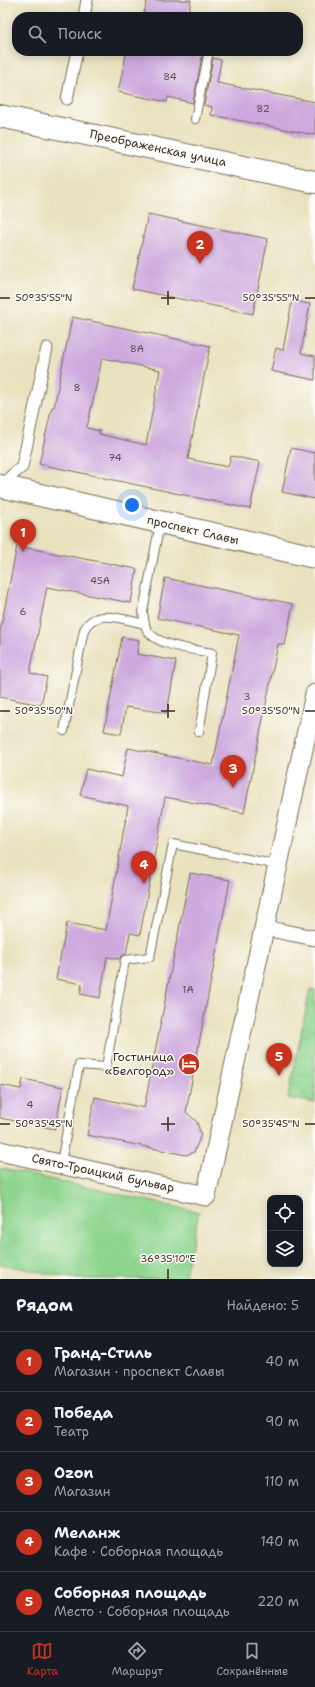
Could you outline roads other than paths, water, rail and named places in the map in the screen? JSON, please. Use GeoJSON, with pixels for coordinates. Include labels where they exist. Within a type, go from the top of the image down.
{"type":"FeatureCollection","features":[{"type":"Feature","properties":{"kind":"main road","name":"Преображенская улица"},"geometry":{"type":"LineString","coordinates":[[0,116],[315,182]]}},
{"type":"Feature","properties":{"kind":"main road","name":"проспект Славы"},"geometry":{"type":"LineString","coordinates":[[2,487],[315,557]]}},
{"type":"Feature","properties":{"kind":"street"},"geometry":{"type":"LineString","coordinates":[[85,12],[87,0]]}},
{"type":"Feature","properties":{"kind":"street"},"geometry":{"type":"LineString","coordinates":[[67,100],[76,56]]}},
{"type":"Feature","properties":{"kind":"street"},"geometry":{"type":"LineString","coordinates":[[2,487],[12,475],[22,467],[47,348]]}},
{"type":"Feature","properties":{"kind":"street"},"geometry":{"type":"LineString","coordinates":[[315,694],[264,928],[315,938]]}},
{"type":"Feature","properties":{"kind":"street","name":"Свято-Троицкий бульвар"},"geometry":{"type":"LineString","coordinates":[[0,1150],[206,1196],[264,928]]}},
{"type":"Feature","properties":{"kind":"lane"},"geometry":{"type":"LineString","coordinates":[[195,119],[208,56]]}},
{"type":"Feature","properties":{"kind":"lane"},"geometry":{"type":"LineString","coordinates":[[160,522],[142,611],[145,624],[153,636],[166,644],[212,653],[199,732]]}},
{"type":"Feature","properties":{"kind":"lane"},"geometry":{"type":"LineString","coordinates":[[64,731],[84,630],[87,624],[100,616],[145,624]]}},
{"type":"Feature","properties":{"kind":"lane"},"geometry":{"type":"LineString","coordinates":[[61,1163],[80,1065],[106,1067],[125,960],[150,957],[173,844],[278,865]]}},
{"type":"Feature","properties":{"kind":"place","name":"Победа"},"geometry":{"type":"Point","coordinates":[200,264]}},
{"type":"Feature","properties":{"kind":"place","name":"Гранд-Стиль"},"geometry":{"type":"Point","coordinates":[23,552]}},
{"type":"Feature","properties":{"kind":"place","name":"Ozon"},"geometry":{"type":"Point","coordinates":[233,788]}},
{"type":"Feature","properties":{"kind":"place","name":"Меланж"},"geometry":{"type":"Point","coordinates":[144,884]}},
{"type":"Feature","properties":{"kind":"place","name":"Гостиница «Белгород»"},"geometry":{"type":"Point","coordinates":[189,1064]}},
{"type":"Feature","properties":{"kind":"place","name":"Соборная площадь"},"geometry":{"type":"Point","coordinates":[279,1076]}}]}
